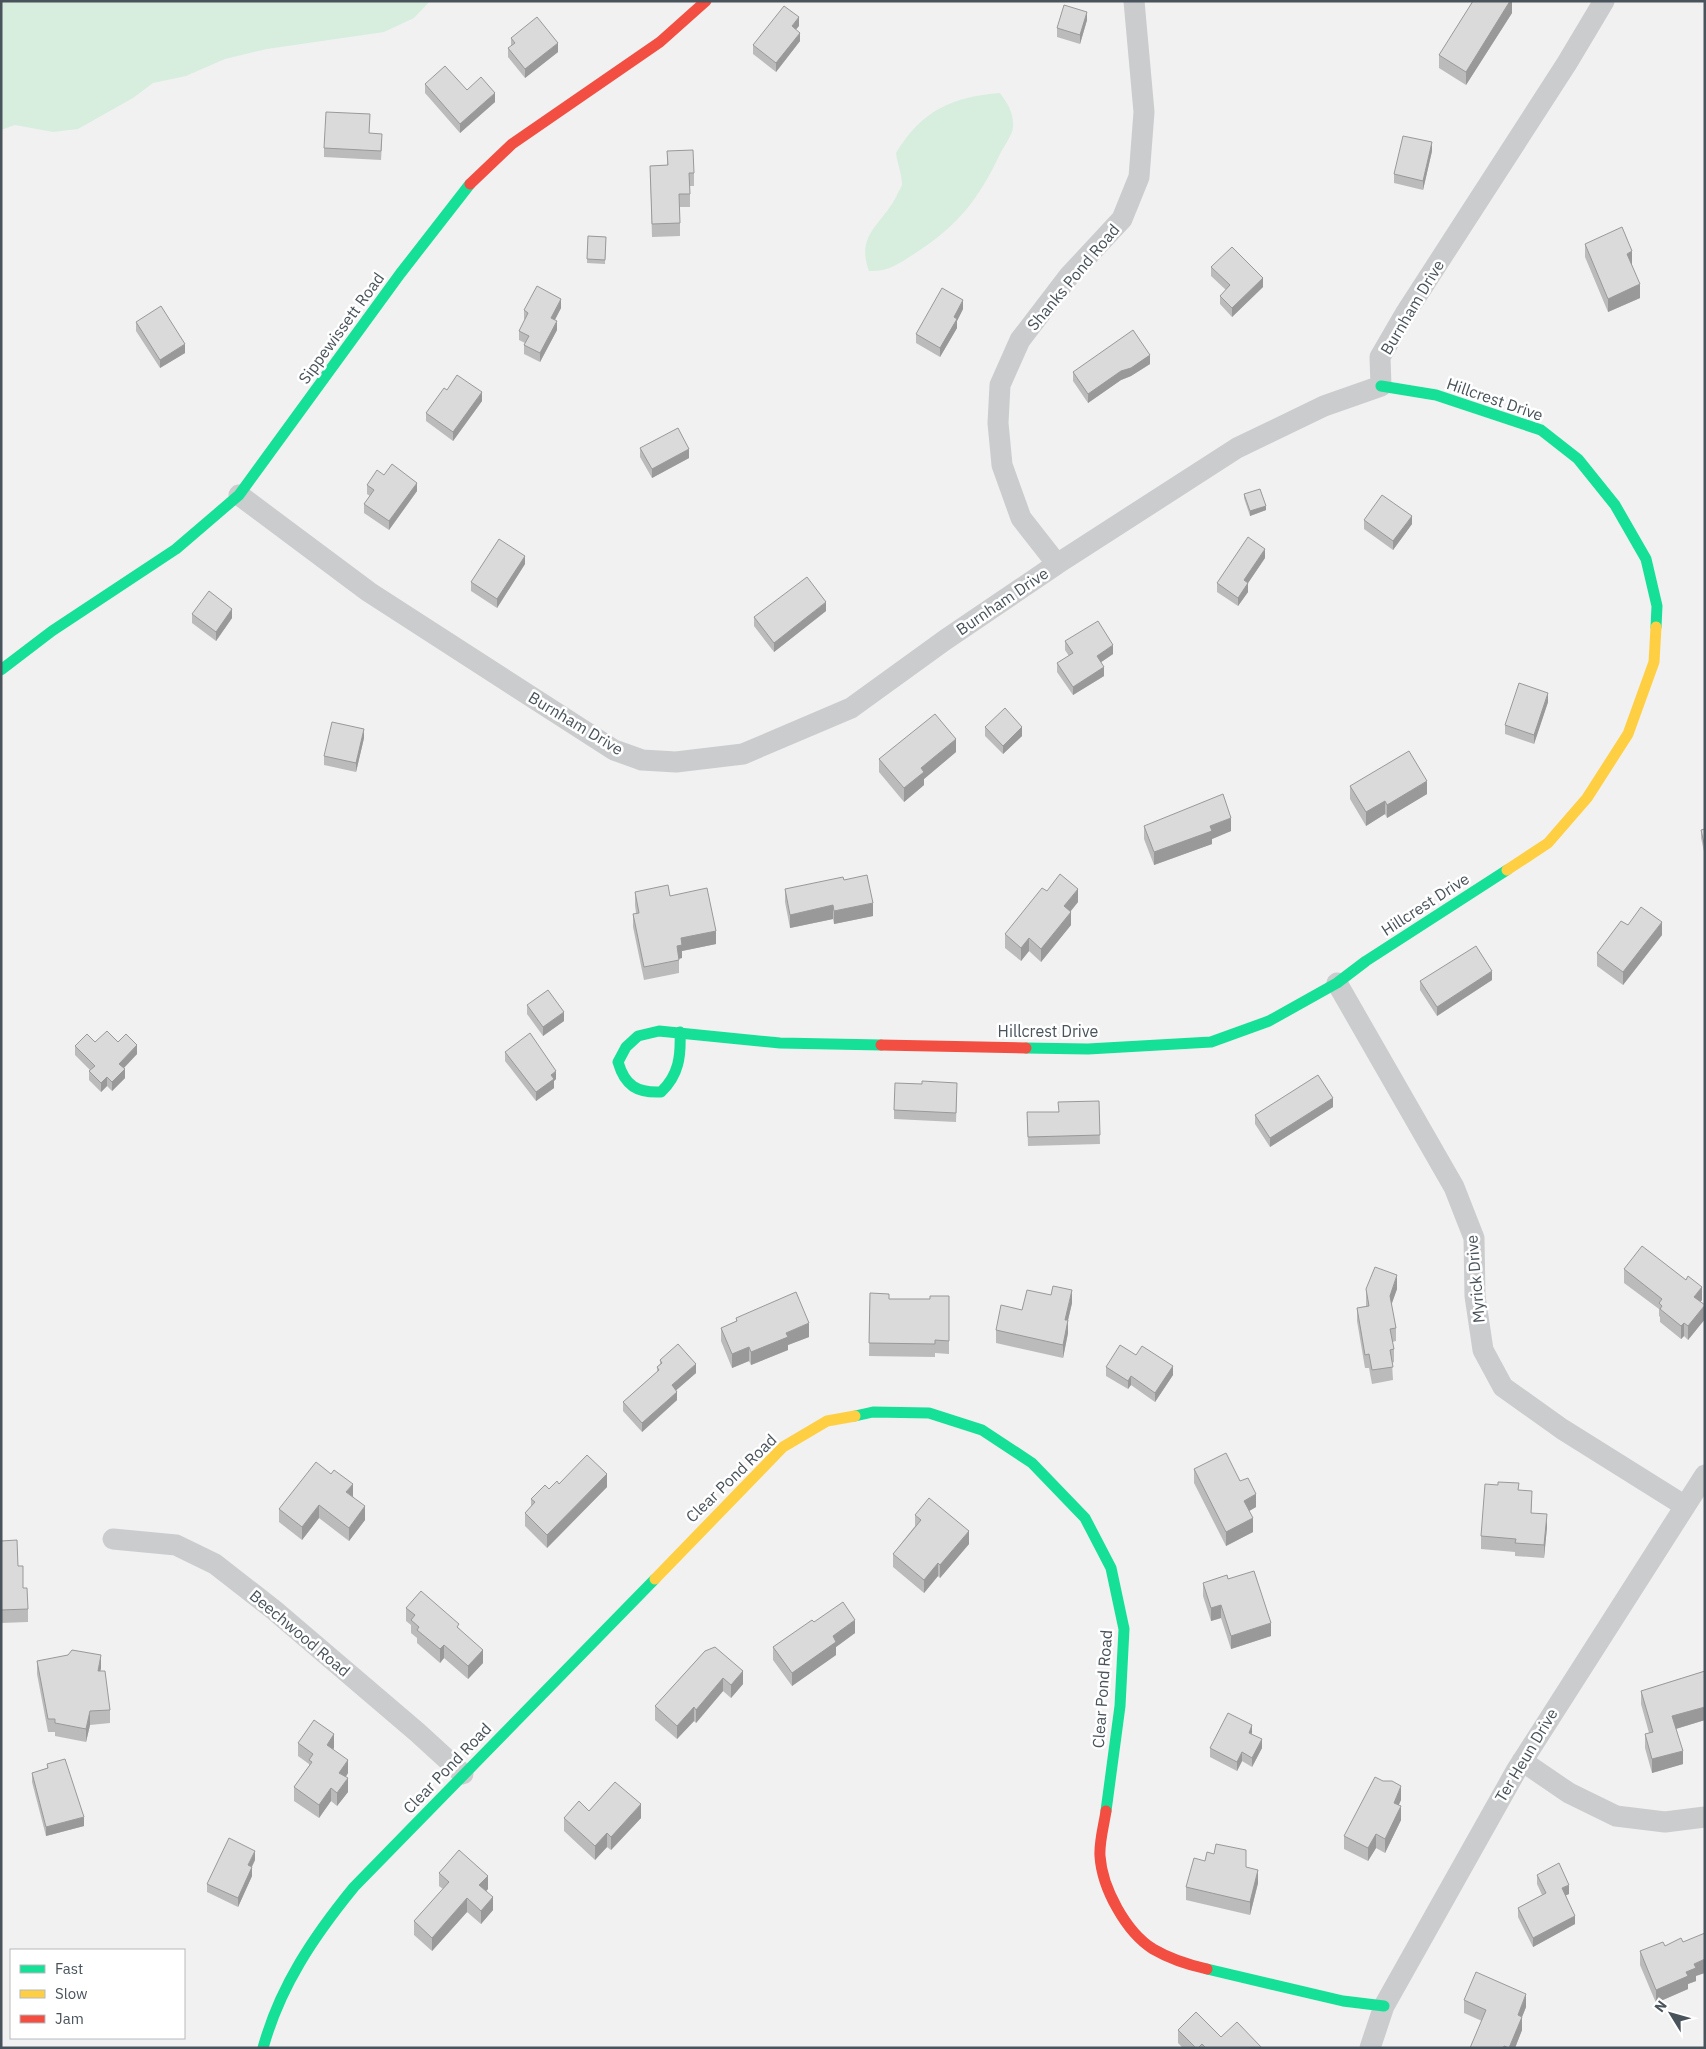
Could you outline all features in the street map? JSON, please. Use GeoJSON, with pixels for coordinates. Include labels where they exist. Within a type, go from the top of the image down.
{"type":"FeatureCollection","features":[{"type":"Feature","properties":{"kind":"street","name":"Sippewissett Road"},"geometry":{"type":"LineString","coordinates":[[1,670],[52,632],[176,549],[239,495],[400,274],[464,191],[489,164],[512,144],[660,42],[706,1]]}},
{"type":"Feature","properties":{"kind":"street","name":"Shanks Pond Road"},"geometry":{"type":"LineString","coordinates":[[1057,564],[1021,518],[1002,465],[998,423],[1000,385],[1020,340],[1069,276],[1122,218],[1139,177],[1144,112],[1134,1]]}},
{"type":"Feature","properties":{"kind":"street","name":"Burnham Drive"},"geometry":{"type":"LineString","coordinates":[[239,495],[369,592],[614,750],[642,760],[676,762],[743,754],[851,708],[945,640],[1057,564],[1237,448],[1324,406],[1381,386],[1380,357],[1405,314],[1567,63],[1604,1]]}},
{"type":"Feature","properties":{"kind":"street","name":"Hillcrest Drive"},"geometry":{"type":"LineString","coordinates":[[680,1032],[681,1057],[678,1073],[661,1092],[647,1094],[634,1090],[622,1078],[618,1062],[626,1047],[638,1036],[658,1032],[680,1032],[780,1043],[1088,1049],[1211,1042],[1269,1021],[1337,983],[1366,961],[1548,843],[1588,798],[1628,734],[1654,662],[1657,606],[1646,559],[1615,505],[1578,459],[1540,430],[1489,411],[1436,396],[1381,386]]}},
{"type":"Feature","properties":{"kind":"street","name":"Myrick Drive"},"geometry":{"type":"LineString","coordinates":[[1337,983],[1454,1187],[1474,1238],[1475,1296],[1483,1350],[1503,1386],[1562,1429],[1685,1506]]}},
{"type":"Feature","properties":{"kind":"street","name":"Clear Pond Road"},"geometry":{"type":"LineString","coordinates":[[263,2048],[271,2021],[292,1975],[327,1920],[354,1887],[783,1447],[827,1421],[873,1412],[929,1413],[982,1430],[1032,1463],[1086,1518],[1111,1568],[1124,1629],[1120,1706],[1100,1856],[1109,1896],[1136,1935],[1153,1950],[1186,1964],[1343,2001],[1384,2006]]}},
{"type":"Feature","properties":{"kind":"street","name":"Ter Heun Drive"},"geometry":{"type":"LineString","coordinates":[[1370,2048],[1384,2006],[1522,1761],[1705,1475]]}},
{"type":"Feature","properties":{"kind":"street","name":"Beechwood Road"},"geometry":{"type":"LineString","coordinates":[[113,1538],[176,1545],[215,1564],[274,1610],[417,1732],[463,1774]]}},
{"type":"Feature","properties":{"kind":"street"},"geometry":{"type":"LineString","coordinates":[[1522,1761],[1569,1793],[1616,1816],[1665,1822],[1705,1817]]}},
{"type":"Feature","properties":{"kind":"green space"},"geometry":{"type":"Polygon","coordinates":[[[1,1],[430,1],[414,18],[384,32],[267,49],[225,59],[186,76],[153,83],[133,98],[78,129],[53,132],[15,125],[1,130],[1,1]]]}},
{"type":"Feature","properties":{"kind":"green space"},"geometry":{"type":"Polygon","coordinates":[[[1000,93],[1011,113],[1013,128],[993,169],[975,198],[955,222],[929,244],[893,267],[869,271],[866,258],[868,238],[901,187],[896,153],[906,138],[916,126],[940,108],[967,98],[1000,93]]]}},
{"type":"Feature","properties":{"kind":"building"},"geometry":{"type":"Polygon","coordinates":[[[1473,1],[1510,1],[1466,72],[1439,55],[1473,1]]]}},
{"type":"Feature","properties":{"kind":"building"},"geometry":{"type":"Polygon","coordinates":[[[1064,5],[1087,12],[1080,35],[1057,28],[1064,5]]]}},
{"type":"Feature","properties":{"kind":"building"},"geometry":{"type":"Polygon","coordinates":[[[784,6],[799,17],[792,26],[800,33],[776,63],[753,45],[784,6]]]}},
{"type":"Feature","properties":{"kind":"building"},"geometry":{"type":"Polygon","coordinates":[[[537,17],[558,43],[525,69],[508,48],[515,43],[511,38],[537,17]]]}},
{"type":"Feature","properties":{"kind":"building"},"geometry":{"type":"Polygon","coordinates":[[[445,66],[467,90],[481,77],[495,93],[460,124],[425,84],[445,66]]]}},
{"type":"Feature","properties":{"kind":"building"},"geometry":{"type":"Polygon","coordinates":[[[326,112],[370,114],[369,133],[382,134],[381,151],[324,148],[326,112]]]}},
{"type":"Feature","properties":{"kind":"building"},"geometry":{"type":"Polygon","coordinates":[[[1403,136],[1432,142],[1423,181],[1394,174],[1403,136]]]}},
{"type":"Feature","properties":{"kind":"building"},"geometry":{"type":"Polygon","coordinates":[[[693,150],[694,173],[689,173],[690,194],[679,194],[680,223],[652,224],[650,166],[668,165],[667,151],[693,150]]]}},
{"type":"Feature","properties":{"kind":"building"},"geometry":{"type":"Polygon","coordinates":[[[1622,227],[1632,251],[1627,254],[1640,284],[1608,299],[1585,244],[1622,227]]]}},
{"type":"Feature","properties":{"kind":"building"},"geometry":{"type":"Polygon","coordinates":[[[588,236],[606,237],[605,260],[587,259],[588,236]]]}},
{"type":"Feature","properties":{"kind":"building"},"geometry":{"type":"Polygon","coordinates":[[[1232,247],[1263,278],[1232,308],[1220,296],[1230,285],[1211,267],[1232,247]]]}},
{"type":"Feature","properties":{"kind":"building"},"geometry":{"type":"Polygon","coordinates":[[[537,286],[561,299],[551,318],[557,321],[540,353],[524,345],[529,336],[519,331],[528,313],[524,310],[537,286]]]}},
{"type":"Feature","properties":{"kind":"building"},"geometry":{"type":"Polygon","coordinates":[[[942,288],[963,300],[954,317],[957,319],[940,348],[916,334],[942,288]]]}},
{"type":"Feature","properties":{"kind":"building"},"geometry":{"type":"Polygon","coordinates":[[[161,306],[185,344],[160,360],[136,322],[161,306]]]}},
{"type":"Feature","properties":{"kind":"building"},"geometry":{"type":"Polygon","coordinates":[[[1133,330],[1150,355],[1131,368],[1121,371],[1088,394],[1073,372],[1133,330]]]}},
{"type":"Feature","properties":{"kind":"building"},"geometry":{"type":"Polygon","coordinates":[[[457,375],[482,392],[453,432],[426,413],[444,388],[447,390],[457,375]]]}},
{"type":"Feature","properties":{"kind":"building"},"geometry":{"type":"Polygon","coordinates":[[[678,428],[689,449],[652,469],[640,448],[678,428]]]}},
{"type":"Feature","properties":{"kind":"building"},"geometry":{"type":"Polygon","coordinates":[[[392,464],[417,483],[389,521],[364,504],[374,490],[367,485],[377,470],[384,475],[392,464]]]}},
{"type":"Feature","properties":{"kind":"building"},"geometry":{"type":"Polygon","coordinates":[[[1260,489],[1266,506],[1250,511],[1244,494],[1260,489]]]}},
{"type":"Feature","properties":{"kind":"building"},"geometry":{"type":"Polygon","coordinates":[[[1382,495],[1412,516],[1393,541],[1364,520],[1382,495]]]}},
{"type":"Feature","properties":{"kind":"building"},"geometry":{"type":"Polygon","coordinates":[[[1248,537],[1265,549],[1244,580],[1248,583],[1238,598],[1217,583],[1248,537]]]}},
{"type":"Feature","properties":{"kind":"building"},"geometry":{"type":"Polygon","coordinates":[[[499,539],[525,556],[497,599],[471,582],[499,539]]]}},
{"type":"Feature","properties":{"kind":"building"},"geometry":{"type":"Polygon","coordinates":[[[807,577],[826,602],[774,643],[754,617],[807,577]]]}},
{"type":"Feature","properties":{"kind":"building"},"geometry":{"type":"Polygon","coordinates":[[[209,591],[232,609],[216,632],[192,614],[209,591]]]}},
{"type":"Feature","properties":{"kind":"building"},"geometry":{"type":"Polygon","coordinates":[[[1098,621],[1113,645],[1097,656],[1104,667],[1073,687],[1057,663],[1073,653],[1065,641],[1098,621]]]}},
{"type":"Feature","properties":{"kind":"building"},"geometry":{"type":"Polygon","coordinates":[[[1519,683],[1548,693],[1534,735],[1505,725],[1519,683]]]}},
{"type":"Feature","properties":{"kind":"building"},"geometry":{"type":"Polygon","coordinates":[[[1005,708],[1022,727],[1003,746],[985,727],[1005,708]]]}},
{"type":"Feature","properties":{"kind":"building"},"geometry":{"type":"Polygon","coordinates":[[[935,714],[956,739],[921,768],[924,772],[904,788],[879,759],[935,714]]]}},
{"type":"Feature","properties":{"kind":"building"},"geometry":{"type":"Polygon","coordinates":[[[332,722],[364,729],[356,763],[324,756],[332,722]]]}},
{"type":"Feature","properties":{"kind":"building"},"geometry":{"type":"Polygon","coordinates":[[[1409,751],[1427,781],[1387,805],[1385,801],[1366,812],[1350,786],[1409,751]]]}},
{"type":"Feature","properties":{"kind":"building"},"geometry":{"type":"Polygon","coordinates":[[[1223,794],[1231,818],[1210,826],[1212,831],[1154,852],[1144,826],[1223,794]]]}},
{"type":"Feature","properties":{"kind":"building"},"geometry":{"type":"Polygon","coordinates":[[[1705,829],[1705,847],[1701,830],[1705,829]]]}},
{"type":"Feature","properties":{"kind":"building"},"geometry":{"type":"Polygon","coordinates":[[[1060,874],[1078,889],[1064,906],[1071,912],[1041,949],[1029,938],[1021,948],[1005,934],[1042,888],[1047,891],[1060,874]]]}},
{"type":"Feature","properties":{"kind":"building"},"geometry":{"type":"Polygon","coordinates":[[[867,875],[873,903],[834,911],[833,905],[790,915],[785,889],[843,877],[844,880],[867,875]]]}},
{"type":"Feature","properties":{"kind":"building"},"geometry":{"type":"Polygon","coordinates":[[[668,885],[670,896],[707,888],[716,931],[681,938],[682,945],[677,946],[679,960],[644,967],[633,914],[639,913],[635,892],[668,885]]]}},
{"type":"Feature","properties":{"kind":"building"},"geometry":{"type":"Polygon","coordinates":[[[1641,907],[1662,922],[1623,972],[1597,953],[1621,921],[1628,925],[1641,907]]]}},
{"type":"Feature","properties":{"kind":"building"},"geometry":{"type":"Polygon","coordinates":[[[1476,946],[1492,971],[1437,1007],[1420,981],[1476,946]]]}},
{"type":"Feature","properties":{"kind":"building"},"geometry":{"type":"Polygon","coordinates":[[[548,990],[564,1012],[543,1027],[527,1005],[548,990]]]}},
{"type":"Feature","properties":{"kind":"building"},"geometry":{"type":"Polygon","coordinates":[[[107,1031],[118,1042],[126,1034],[137,1045],[119,1064],[125,1069],[112,1082],[107,1077],[101,1083],[89,1071],[95,1066],[75,1046],[87,1034],[95,1042],[107,1031]]]}},
{"type":"Feature","properties":{"kind":"building"},"geometry":{"type":"Polygon","coordinates":[[[530,1033],[556,1071],[551,1075],[554,1079],[536,1092],[505,1052],[530,1033]]]}},
{"type":"Feature","properties":{"kind":"building"},"geometry":{"type":"Polygon","coordinates":[[[1318,1075],[1333,1098],[1270,1138],[1255,1115],[1318,1075]]]}},
{"type":"Feature","properties":{"kind":"building"},"geometry":{"type":"Polygon","coordinates":[[[922,1081],[957,1083],[956,1113],[894,1110],[895,1083],[922,1084],[922,1081]]]}},
{"type":"Feature","properties":{"kind":"building"},"geometry":{"type":"Polygon","coordinates":[[[1099,1101],[1100,1135],[1028,1137],[1027,1112],[1059,1112],[1058,1102],[1099,1101]]]}},
{"type":"Feature","properties":{"kind":"building"},"geometry":{"type":"Polygon","coordinates":[[[1642,1246],[1686,1280],[1688,1276],[1702,1287],[1694,1297],[1705,1305],[1688,1326],[1684,1323],[1681,1326],[1660,1309],[1662,1306],[1659,1303],[1662,1299],[1624,1269],[1642,1246]]]}},
{"type":"Feature","properties":{"kind":"building"},"geometry":{"type":"Polygon","coordinates":[[[1375,1267],[1397,1275],[1390,1296],[1396,1328],[1390,1329],[1394,1349],[1390,1350],[1393,1367],[1372,1370],[1369,1354],[1365,1355],[1357,1308],[1369,1306],[1366,1289],[1375,1267]]]}},
{"type":"Feature","properties":{"kind":"building"},"geometry":{"type":"Polygon","coordinates":[[[1053,1286],[1072,1290],[1065,1320],[1068,1320],[1063,1345],[996,1330],[1001,1305],[1022,1310],[1027,1290],[1051,1295],[1053,1286]]]}},
{"type":"Feature","properties":{"kind":"building"},"geometry":{"type":"Polygon","coordinates":[[[796,1292],[809,1323],[786,1333],[788,1337],[751,1352],[749,1347],[732,1354],[721,1328],[737,1321],[736,1318],[796,1292]]]}},
{"type":"Feature","properties":{"kind":"building"},"geometry":{"type":"Polygon","coordinates":[[[870,1293],[889,1294],[889,1299],[930,1299],[930,1296],[949,1296],[949,1341],[935,1340],[935,1344],[869,1343],[870,1293]]]}},
{"type":"Feature","properties":{"kind":"building"},"geometry":{"type":"Polygon","coordinates":[[[678,1344],[696,1364],[672,1385],[677,1392],[642,1423],[623,1402],[659,1370],[657,1367],[662,1363],[660,1360],[678,1344]]]}},
{"type":"Feature","properties":{"kind":"building"},"geometry":{"type":"Polygon","coordinates":[[[1120,1345],[1136,1355],[1142,1346],[1173,1366],[1155,1393],[1131,1376],[1128,1381],[1106,1367],[1120,1345]]]}},
{"type":"Feature","properties":{"kind":"building"},"geometry":{"type":"Polygon","coordinates":[[[1226,1453],[1240,1481],[1248,1478],[1256,1494],[1244,1501],[1253,1518],[1226,1532],[1194,1469],[1226,1453]]]}},
{"type":"Feature","properties":{"kind":"building"},"geometry":{"type":"Polygon","coordinates":[[[587,1455],[607,1474],[547,1535],[525,1513],[535,1502],[531,1499],[545,1485],[549,1489],[557,1481],[559,1484],[587,1455]]]}},
{"type":"Feature","properties":{"kind":"building"},"geometry":{"type":"Polygon","coordinates":[[[316,1462],[331,1474],[334,1470],[353,1484],[346,1492],[365,1506],[349,1528],[319,1505],[302,1527],[279,1509],[316,1462]]]}},
{"type":"Feature","properties":{"kind":"building"},"geometry":{"type":"Polygon","coordinates":[[[1498,1482],[1519,1483],[1518,1490],[1532,1491],[1531,1513],[1547,1514],[1544,1545],[1515,1543],[1516,1539],[1481,1536],[1485,1484],[1498,1485],[1498,1482]]]}},
{"type":"Feature","properties":{"kind":"building"},"geometry":{"type":"Polygon","coordinates":[[[929,1498],[969,1531],[940,1565],[938,1563],[924,1580],[893,1554],[921,1520],[915,1515],[929,1498]]]}},
{"type":"Feature","properties":{"kind":"building"},"geometry":{"type":"Polygon","coordinates":[[[17,1540],[18,1566],[23,1566],[23,1588],[27,1588],[28,1609],[1,1610],[1,1541],[17,1540]]]}},
{"type":"Feature","properties":{"kind":"building"},"geometry":{"type":"Polygon","coordinates":[[[1254,1571],[1271,1623],[1231,1636],[1221,1605],[1211,1608],[1203,1583],[1227,1575],[1228,1579],[1254,1571]]]}},
{"type":"Feature","properties":{"kind":"building"},"geometry":{"type":"Polygon","coordinates":[[[421,1591],[459,1624],[457,1627],[483,1650],[468,1666],[444,1645],[440,1649],[417,1630],[419,1627],[411,1620],[415,1615],[406,1608],[421,1591]]]}},
{"type":"Feature","properties":{"kind":"building"},"geometry":{"type":"Polygon","coordinates":[[[843,1602],[855,1620],[833,1636],[836,1642],[792,1673],[773,1647],[812,1620],[814,1622],[843,1602]]]}},
{"type":"Feature","properties":{"kind":"building"},"geometry":{"type":"Polygon","coordinates":[[[715,1647],[743,1671],[731,1685],[723,1678],[696,1710],[694,1707],[677,1726],[655,1706],[705,1651],[715,1647]]]}},
{"type":"Feature","properties":{"kind":"building"},"geometry":{"type":"Polygon","coordinates":[[[72,1650],[101,1655],[98,1671],[105,1671],[110,1710],[90,1711],[86,1729],[55,1723],[55,1719],[48,1719],[37,1661],[68,1655],[72,1650]]]}},
{"type":"Feature","properties":{"kind":"building"},"geometry":{"type":"Polygon","coordinates":[[[1705,1671],[1705,1707],[1672,1716],[1683,1751],[1652,1759],[1645,1734],[1653,1732],[1641,1691],[1705,1671]]]}},
{"type":"Feature","properties":{"kind":"building"},"geometry":{"type":"Polygon","coordinates":[[[1228,1713],[1252,1725],[1249,1733],[1262,1739],[1252,1758],[1242,1752],[1237,1762],[1210,1748],[1228,1713]]]}},
{"type":"Feature","properties":{"kind":"building"},"geometry":{"type":"Polygon","coordinates":[[[314,1720],[334,1734],[327,1745],[348,1760],[339,1773],[348,1778],[337,1793],[331,1788],[319,1805],[294,1787],[312,1762],[309,1760],[313,1754],[298,1743],[314,1720]]]}},
{"type":"Feature","properties":{"kind":"building"},"geometry":{"type":"Polygon","coordinates":[[[65,1759],[84,1817],[46,1827],[32,1773],[48,1768],[47,1764],[65,1759]]]}},
{"type":"Feature","properties":{"kind":"building"},"geometry":{"type":"Polygon","coordinates":[[[1375,1777],[1383,1781],[1392,1781],[1401,1786],[1394,1803],[1401,1806],[1385,1839],[1376,1834],[1368,1848],[1344,1836],[1375,1777]]]}},
{"type":"Feature","properties":{"kind":"building"},"geometry":{"type":"Polygon","coordinates":[[[615,1782],[641,1804],[611,1837],[607,1833],[595,1846],[564,1818],[579,1801],[589,1811],[615,1782]]]}},
{"type":"Feature","properties":{"kind":"building"},"geometry":{"type":"Polygon","coordinates":[[[229,1838],[255,1851],[248,1865],[252,1867],[238,1898],[207,1884],[229,1838]]]}},
{"type":"Feature","properties":{"kind":"building"},"geometry":{"type":"Polygon","coordinates":[[[1216,1844],[1246,1850],[1246,1867],[1258,1870],[1250,1902],[1186,1887],[1194,1858],[1205,1861],[1207,1852],[1214,1854],[1216,1844]]]}},
{"type":"Feature","properties":{"kind":"building"},"geometry":{"type":"Polygon","coordinates":[[[459,1850],[488,1876],[479,1885],[493,1897],[481,1911],[467,1898],[432,1938],[414,1921],[449,1882],[439,1873],[459,1850]]]}},
{"type":"Feature","properties":{"kind":"building"},"geometry":{"type":"Polygon","coordinates":[[[1559,1863],[1569,1885],[1562,1888],[1575,1916],[1533,1938],[1518,1908],[1546,1893],[1537,1875],[1559,1863]]]}},
{"type":"Feature","properties":{"kind":"building"},"geometry":{"type":"Polygon","coordinates":[[[1705,1933],[1705,1959],[1694,1964],[1696,1968],[1686,1972],[1688,1976],[1656,1990],[1640,1951],[1663,1942],[1665,1946],[1681,1938],[1683,1942],[1705,1933]]]}},
{"type":"Feature","properties":{"kind":"building"},"geometry":{"type":"Polygon","coordinates":[[[1476,1972],[1526,1994],[1518,2015],[1522,2017],[1509,2048],[1504,2046],[1503,2048],[1470,2048],[1486,2010],[1464,2000],[1476,1972]]]}},
{"type":"Feature","properties":{"kind":"building"},"geometry":{"type":"Polygon","coordinates":[[[1196,2012],[1221,2037],[1237,2022],[1262,2048],[1206,2048],[1202,2044],[1196,2048],[1178,2030],[1196,2012]]]}},
{"type":"Feature","properties":{"kind":"traffic: fast"},"geometry":{"type":"LineString","coordinates":[[1,670],[52,631],[176,549],[239,495],[400,274],[470,184]]}},
{"type":"Feature","properties":{"kind":"traffic: fast"},"geometry":{"type":"LineString","coordinates":[[1381,386],[1436,395],[1541,430],[1578,459],[1615,505],[1646,559],[1657,606],[1656,627]]}},
{"type":"Feature","properties":{"kind":"traffic: fast"},"geometry":{"type":"LineString","coordinates":[[1026,1048],[1088,1049],[1211,1042],[1269,1021],[1337,983],[1366,961],[1507,870]]}},
{"type":"Feature","properties":{"kind":"traffic: fast"},"geometry":{"type":"LineString","coordinates":[[680,1032],[680,1041],[680,1049],[678,1065],[672,1079],[661,1092],[645,1091],[628,1082],[618,1062],[626,1047],[638,1036],[659,1031],[780,1043],[881,1045]]}},
{"type":"Feature","properties":{"kind":"traffic: fast"},"geometry":{"type":"LineString","coordinates":[[855,1416],[873,1412],[929,1413],[982,1430],[1032,1463],[1085,1518],[1111,1568],[1124,1629],[1120,1706],[1106,1811]]}},
{"type":"Feature","properties":{"kind":"traffic: fast"},"geometry":{"type":"LineString","coordinates":[[263,2048],[279,2004],[300,1963],[325,1924],[354,1887],[655,1579]]}},
{"type":"Feature","properties":{"kind":"traffic: fast"},"geometry":{"type":"LineString","coordinates":[[1207,1969],[1343,2001],[1384,2006]]}},
{"type":"Feature","properties":{"kind":"traffic: slow"},"geometry":{"type":"LineString","coordinates":[[1507,870],[1548,843],[1587,798],[1628,734],[1654,662],[1656,627]]}},
{"type":"Feature","properties":{"kind":"traffic: slow"},"geometry":{"type":"LineString","coordinates":[[655,1579],[783,1447],[827,1421],[855,1416]]}},
{"type":"Feature","properties":{"kind":"traffic: jam"},"geometry":{"type":"LineString","coordinates":[[470,184],[512,144],[660,42],[706,1]]}},
{"type":"Feature","properties":{"kind":"traffic: jam"},"geometry":{"type":"LineString","coordinates":[[881,1045],[1026,1048]]}},
{"type":"Feature","properties":{"kind":"traffic: jam"},"geometry":{"type":"LineString","coordinates":[[1106,1811],[1100,1845],[1102,1868],[1105,1882],[1125,1921],[1153,1949],[1166,1956],[1207,1969]]}}]}
